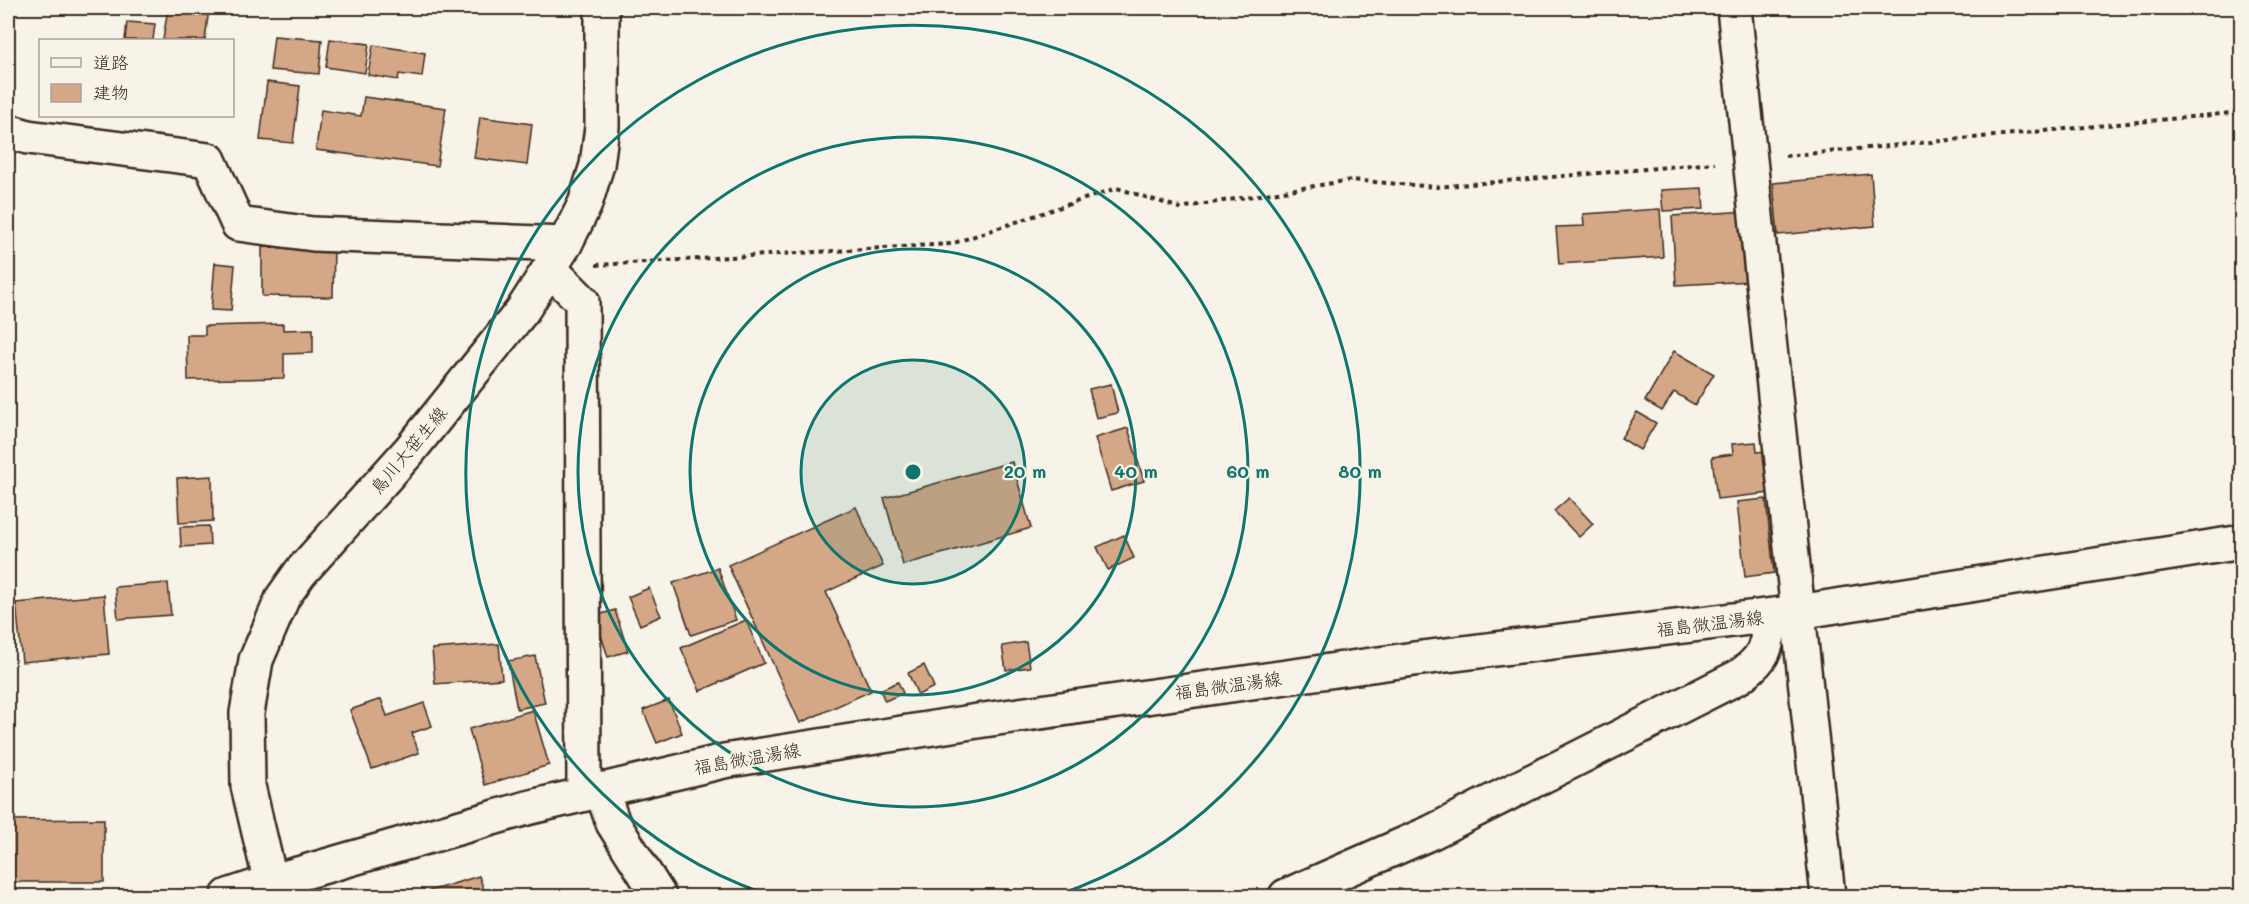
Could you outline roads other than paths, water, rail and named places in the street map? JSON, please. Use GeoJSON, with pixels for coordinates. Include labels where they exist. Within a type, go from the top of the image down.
{"type":"FeatureCollection","features":[{"type":"Feature","properties":{"kind":"street","name":"鳥川大笹生線"},"geometry":{"type":"LineString","coordinates":[[272,889],[248,786],[247,713],[256,660],[283,597],[312,560],[410,450],[522,311],[557,256],[585,204],[597,165],[602,127],[602,8]]}},
{"type":"Feature","properties":{"kind":"street"},"geometry":{"type":"LineString","coordinates":[[1734,8],[1750,160],[1784,614],[1828,897]]}},
{"type":"Feature","properties":{"kind":"street"},"geometry":{"type":"LineString","coordinates":[[8,131],[28,137],[209,160],[237,224],[313,234],[557,256],[582,301],[592,791],[659,897]]}},
{"type":"Feature","properties":{"kind":"street","name":"福島微温湯線"},"geometry":{"type":"LineString","coordinates":[[228,897],[272,889],[592,791],[724,761],[984,720],[1414,659],[1784,614],[2241,542]]}},
{"type":"Feature","properties":{"kind":"street"},"geometry":{"type":"LineString","coordinates":[[1286,897],[1432,832],[1740,676],[1756,665],[1767,650],[1784,614]]}}]}
